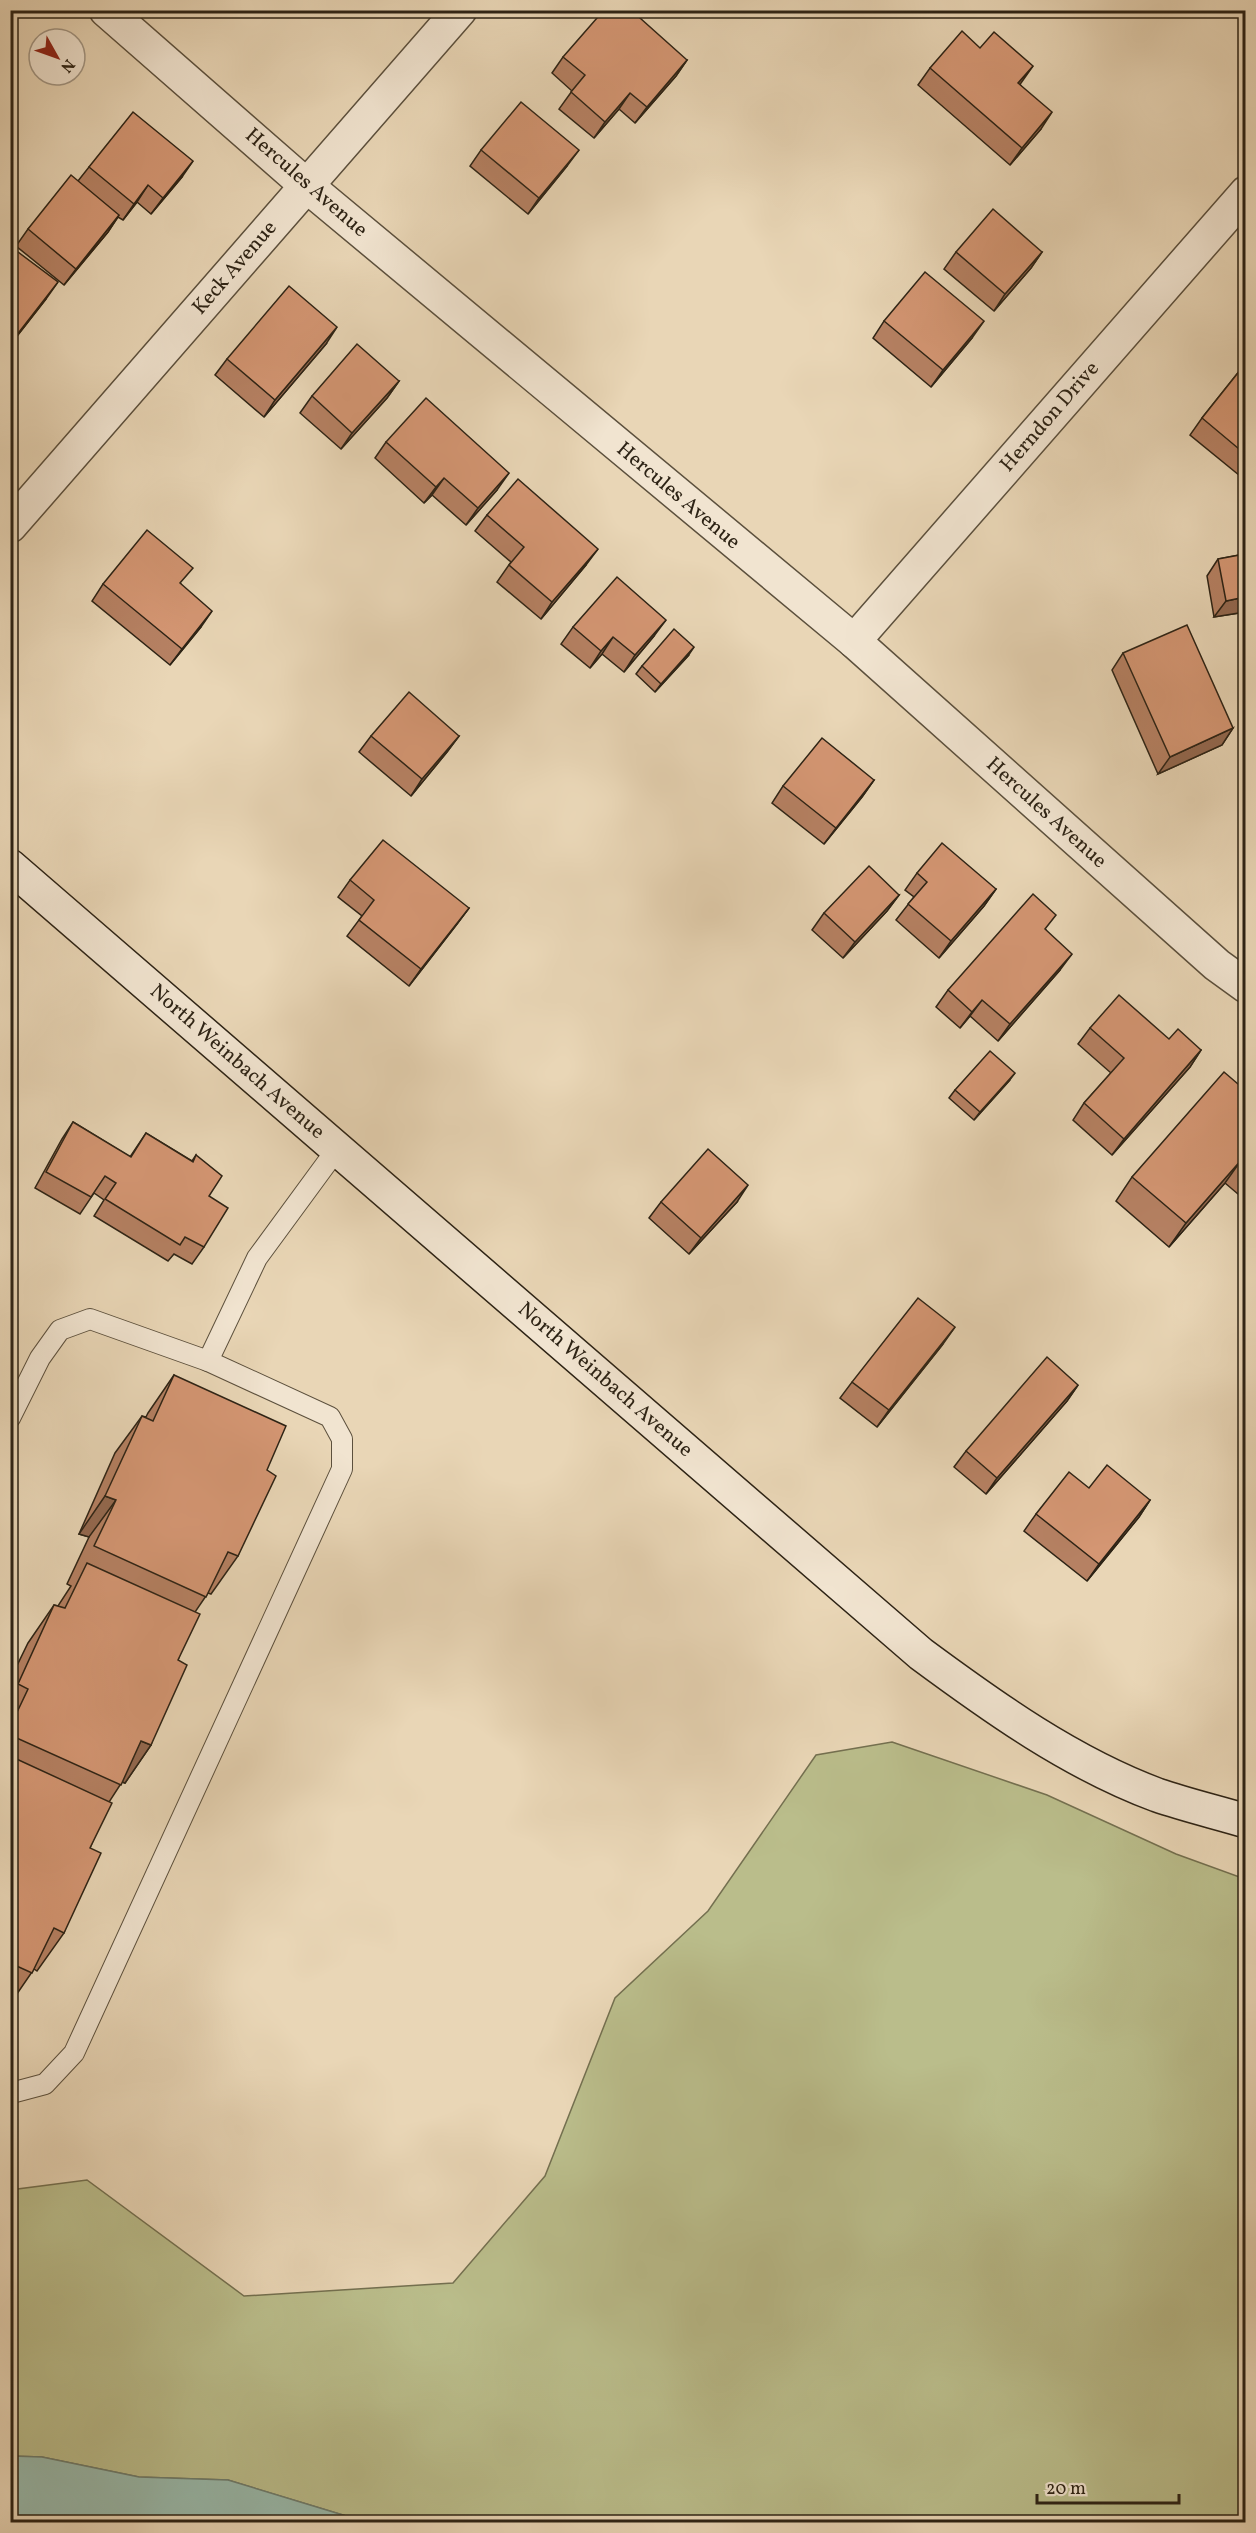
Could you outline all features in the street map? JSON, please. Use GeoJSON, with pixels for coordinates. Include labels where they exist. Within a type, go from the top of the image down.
{"type":"FeatureCollection","features":[{"type":"Feature","properties":{"kind":"street","name":"Hercules Avenue"},"geometry":{"type":"LineString","coordinates":[[106,10],[307,186],[854,641],[1216,964],[1245,986]]}},
{"type":"Feature","properties":{"kind":"street","name":"Keck Avenue"},"geometry":{"type":"LineString","coordinates":[[10,526],[460,10]]}},
{"type":"Feature","properties":{"kind":"street","name":"Herndon Drive"},"geometry":{"type":"LineString","coordinates":[[854,641],[1245,193]]}},
{"type":"Feature","properties":{"kind":"street","name":"North Weinbach Avenue"},"geometry":{"type":"LineString","coordinates":[[10,866],[930,1661],[993,1707],[1075,1755],[1157,1794],[1245,1821]]}},
{"type":"Feature","properties":{"kind":"lane"},"geometry":{"type":"LineString","coordinates":[[208,1361],[257,1258],[338,1149]]}},
{"type":"Feature","properties":{"kind":"lane"},"geometry":{"type":"LineString","coordinates":[[10,1418],[39,1358],[60,1330],[90,1319],[208,1361],[330,1417],[342,1439],[342,1469],[74,2053],[45,2084],[15,2092],[10,2090]]}},
{"type":"Feature","properties":{"kind":"green space"},"geometry":{"type":"Polygon","coordinates":[[[892,1742],[1047,1795],[1176,1854],[1245,1879],[1245,2522],[366,2522],[228,2480],[139,2477],[42,2457],[11,2456],[10,2190],[87,2180],[244,2296],[453,2283],[545,2176],[615,1998],[708,1911],[816,1755],[892,1742]]]}},
{"type":"Feature","properties":{"kind":"shaded area"},"geometry":{"type":"Polygon","coordinates":[[[11,2456],[42,2457],[139,2477],[228,2480],[366,2522],[11,2522],[11,2456]]]}},
{"type":"Feature","properties":{"kind":"building"},"geometry":{"type":"Polygon","coordinates":[[[604,10],[631,10],[687,60],[647,107],[630,93],[605,122],[571,92],[585,75],[563,57],[604,10]]]}},
{"type":"Feature","properties":{"kind":"building"},"geometry":{"type":"Polygon","coordinates":[[[962,31],[980,48],[994,32],[1033,66],[1018,83],[1052,112],[1022,148],[930,68],[962,31]]]}},
{"type":"Feature","properties":{"kind":"building"},"geometry":{"type":"Polygon","coordinates":[[[521,102],[579,150],[539,198],[481,150],[521,102]]]}},
{"type":"Feature","properties":{"kind":"building"},"geometry":{"type":"Polygon","coordinates":[[[133,112],[193,161],[163,198],[148,185],[134,204],[89,167],[133,112]]]}},
{"type":"Feature","properties":{"kind":"building"},"geometry":{"type":"Polygon","coordinates":[[[71,175],[119,215],[76,269],[28,229],[71,175]]]}},
{"type":"Feature","properties":{"kind":"building"},"geometry":{"type":"Polygon","coordinates":[[[993,209],[1042,252],[1005,294],[956,252],[993,209]]]}},
{"type":"Feature","properties":{"kind":"building"},"geometry":{"type":"Polygon","coordinates":[[[10,246],[58,282],[16,336],[10,332],[10,246]]]}},
{"type":"Feature","properties":{"kind":"building"},"geometry":{"type":"Polygon","coordinates":[[[925,272],[984,321],[943,370],[884,321],[925,272]]]}},
{"type":"Feature","properties":{"kind":"building"},"geometry":{"type":"Polygon","coordinates":[[[289,286],[337,327],[275,400],[227,359],[289,286]]]}},
{"type":"Feature","properties":{"kind":"building"},"geometry":{"type":"Polygon","coordinates":[[[357,344],[399,381],[352,433],[312,396],[357,344]]]}},
{"type":"Feature","properties":{"kind":"building"},"geometry":{"type":"Polygon","coordinates":[[[1245,364],[1245,454],[1202,418],[1245,364]]]}},
{"type":"Feature","properties":{"kind":"building"},"geometry":{"type":"Polygon","coordinates":[[[426,398],[509,473],[478,508],[444,478],[436,487],[386,442],[426,398]]]}},
{"type":"Feature","properties":{"kind":"building"},"geometry":{"type":"Polygon","coordinates":[[[518,479],[598,549],[552,602],[509,565],[524,547],[487,515],[518,479]]]}},
{"type":"Feature","properties":{"kind":"building"},"geometry":{"type":"Polygon","coordinates":[[[147,530],[193,568],[180,583],[212,611],[182,649],[103,584],[147,530]]]}},
{"type":"Feature","properties":{"kind":"building"},"geometry":{"type":"Polygon","coordinates":[[[1245,554],[1245,597],[1226,601],[1218,559],[1245,554]]]}},
{"type":"Feature","properties":{"kind":"building"},"geometry":{"type":"Polygon","coordinates":[[[617,577],[666,620],[635,655],[613,637],[601,651],[573,627],[617,577]]]}},
{"type":"Feature","properties":{"kind":"building"},"geometry":{"type":"Polygon","coordinates":[[[1187,625],[1233,728],[1170,757],[1123,653],[1187,625]]]}},
{"type":"Feature","properties":{"kind":"building"},"geometry":{"type":"Polygon","coordinates":[[[674,629],[694,647],[661,684],[642,666],[674,629]]]}},
{"type":"Feature","properties":{"kind":"building"},"geometry":{"type":"Polygon","coordinates":[[[409,692],[459,736],[422,779],[371,736],[409,692]]]}},
{"type":"Feature","properties":{"kind":"building"},"geometry":{"type":"Polygon","coordinates":[[[822,738],[874,780],[836,828],[783,786],[822,738]]]}},
{"type":"Feature","properties":{"kind":"building"},"geometry":{"type":"Polygon","coordinates":[[[383,840],[469,908],[421,969],[359,920],[374,900],[350,880],[383,840]]]}},
{"type":"Feature","properties":{"kind":"building"},"geometry":{"type":"Polygon","coordinates":[[[942,843],[996,889],[951,941],[908,904],[927,882],[917,873],[942,843]]]}},
{"type":"Feature","properties":{"kind":"building"},"geometry":{"type":"Polygon","coordinates":[[[869,866],[899,895],[855,942],[824,913],[869,866]]]}},
{"type":"Feature","properties":{"kind":"building"},"geometry":{"type":"Polygon","coordinates":[[[1033,894],[1056,915],[1045,929],[1072,954],[1010,1024],[982,1000],[972,1012],[948,990],[1033,894]]]}},
{"type":"Feature","properties":{"kind":"building"},"geometry":{"type":"Polygon","coordinates":[[[1119,995],[1169,1039],[1178,1029],[1201,1050],[1124,1139],[1084,1103],[1124,1058],[1090,1028],[1119,995]]]}},
{"type":"Feature","properties":{"kind":"building"},"geometry":{"type":"Polygon","coordinates":[[[990,1051],[1015,1073],[980,1112],[955,1090],[990,1051]]]}},
{"type":"Feature","properties":{"kind":"building"},"geometry":{"type":"Polygon","coordinates":[[[1224,1072],[1245,1090],[1245,1162],[1242,1159],[1186,1223],[1132,1177],[1224,1072]]]}},
{"type":"Feature","properties":{"kind":"building"},"geometry":{"type":"Polygon","coordinates":[[[73,1122],[131,1157],[146,1133],[193,1162],[196,1155],[222,1176],[209,1196],[228,1208],[204,1247],[185,1237],[180,1245],[105,1199],[116,1183],[105,1176],[91,1197],[46,1172],[73,1122]]]}},
{"type":"Feature","properties":{"kind":"building"},"geometry":{"type":"Polygon","coordinates":[[[708,1149],[748,1185],[701,1238],[661,1202],[708,1149]]]}},
{"type":"Feature","properties":{"kind":"building"},"geometry":{"type":"Polygon","coordinates":[[[918,1298],[955,1327],[889,1410],[852,1382],[918,1298]]]}},
{"type":"Feature","properties":{"kind":"building"},"geometry":{"type":"Polygon","coordinates":[[[1047,1357],[1078,1385],[997,1478],[966,1451],[1047,1357]]]}},
{"type":"Feature","properties":{"kind":"building"},"geometry":{"type":"Polygon","coordinates":[[[174,1375],[286,1426],[267,1470],[276,1476],[238,1556],[228,1552],[206,1597],[94,1546],[116,1500],[105,1496],[142,1416],[153,1421],[174,1375]]]}},
{"type":"Feature","properties":{"kind":"building"},"geometry":{"type":"Polygon","coordinates":[[[1107,1465],[1150,1500],[1099,1564],[1036,1514],[1069,1472],[1089,1488],[1107,1465]]]}},
{"type":"Feature","properties":{"kind":"building"},"geometry":{"type":"Polygon","coordinates":[[[87,1563],[200,1614],[178,1660],[187,1665],[151,1745],[141,1741],[121,1785],[10,1735],[10,1727],[28,1689],[18,1684],[54,1605],[65,1608],[87,1563]]]}},
{"type":"Feature","properties":{"kind":"building"},"geometry":{"type":"Polygon","coordinates":[[[10,1756],[112,1803],[90,1848],[101,1853],[64,1933],[54,1928],[32,1973],[10,1963],[10,1756]]]}}]}
